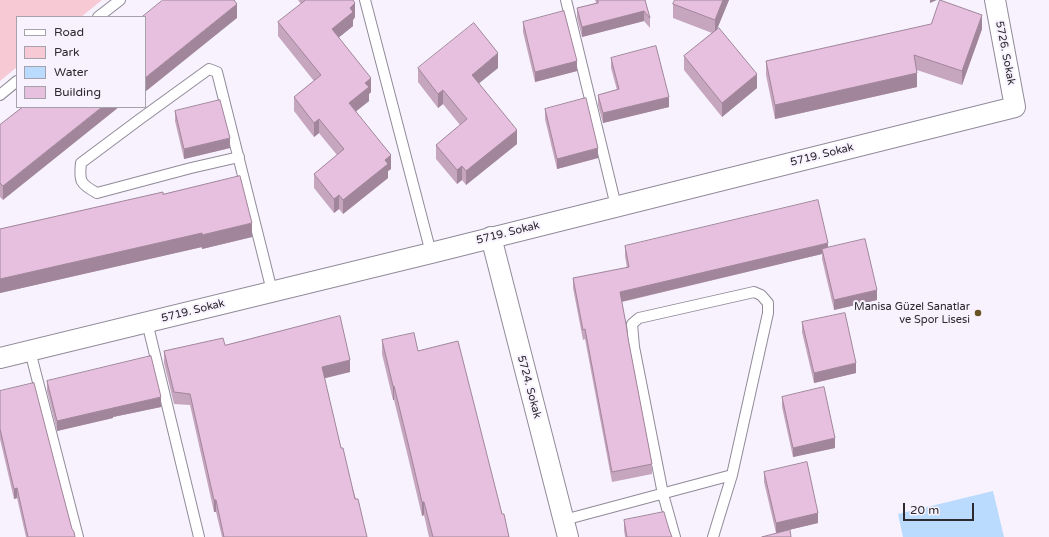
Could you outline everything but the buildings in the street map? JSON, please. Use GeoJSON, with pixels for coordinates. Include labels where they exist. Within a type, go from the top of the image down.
{"type":"FeatureCollection","features":[{"type":"Feature","properties":{"kind":"street","name":"5726. Sokak"},"geometry":{"type":"LineString","coordinates":[[995,0],[1015,107]]}},
{"type":"Feature","properties":{"kind":"street","name":"5719. Sokak"},"geometry":{"type":"LineString","coordinates":[[0,358],[1015,107]]}},
{"type":"Feature","properties":{"kind":"street","name":"5724. Sokak"},"geometry":{"type":"LineString","coordinates":[[491,237],[566,529]]}},
{"type":"Feature","properties":{"kind":"lane"},"geometry":{"type":"LineString","coordinates":[[99,16],[120,0]]}},
{"type":"Feature","properties":{"kind":"lane"},"geometry":{"type":"LineString","coordinates":[[365,0],[432,252]]}},
{"type":"Feature","properties":{"kind":"lane"},"geometry":{"type":"LineString","coordinates":[[566,0],[616,206]]}},
{"type":"Feature","properties":{"kind":"lane"},"geometry":{"type":"LineString","coordinates":[[239,157],[97,193],[87,188],[81,182],[81,163],[209,69],[218,72],[239,157],[272,291]]}},
{"type":"Feature","properties":{"kind":"lane"},"geometry":{"type":"LineString","coordinates":[[0,95],[16,82]]}},
{"type":"Feature","properties":{"kind":"lane"},"geometry":{"type":"LineString","coordinates":[[674,537],[663,494],[634,348],[632,324],[639,318],[754,292],[761,295],[768,303],[768,313],[732,475],[713,537]]}},
{"type":"Feature","properties":{"kind":"lane"},"geometry":{"type":"LineString","coordinates":[[147,322],[199,537]]}},
{"type":"Feature","properties":{"kind":"lane"},"geometry":{"type":"LineString","coordinates":[[30,351],[78,537]]}},
{"type":"Feature","properties":{"kind":"lane"},"geometry":{"type":"LineString","coordinates":[[566,529],[663,494],[732,475]]}},
{"type":"Feature","properties":{"kind":"green space"},"geometry":{"type":"Polygon","coordinates":[[[0,0],[102,0],[82,16],[16,16],[16,68],[0,81],[0,0]]]}},
{"type":"Feature","properties":{"kind":"water"},"geometry":{"type":"Polygon","coordinates":[[[993,491],[1004,537],[903,537],[898,514],[993,491]]]}},
{"type":"Feature","properties":{"kind":"place","name":"Manisa Güzel Sanatlar ve Spor Lisesi"},"geometry":{"type":"Point","coordinates":[978,313]}}]}
